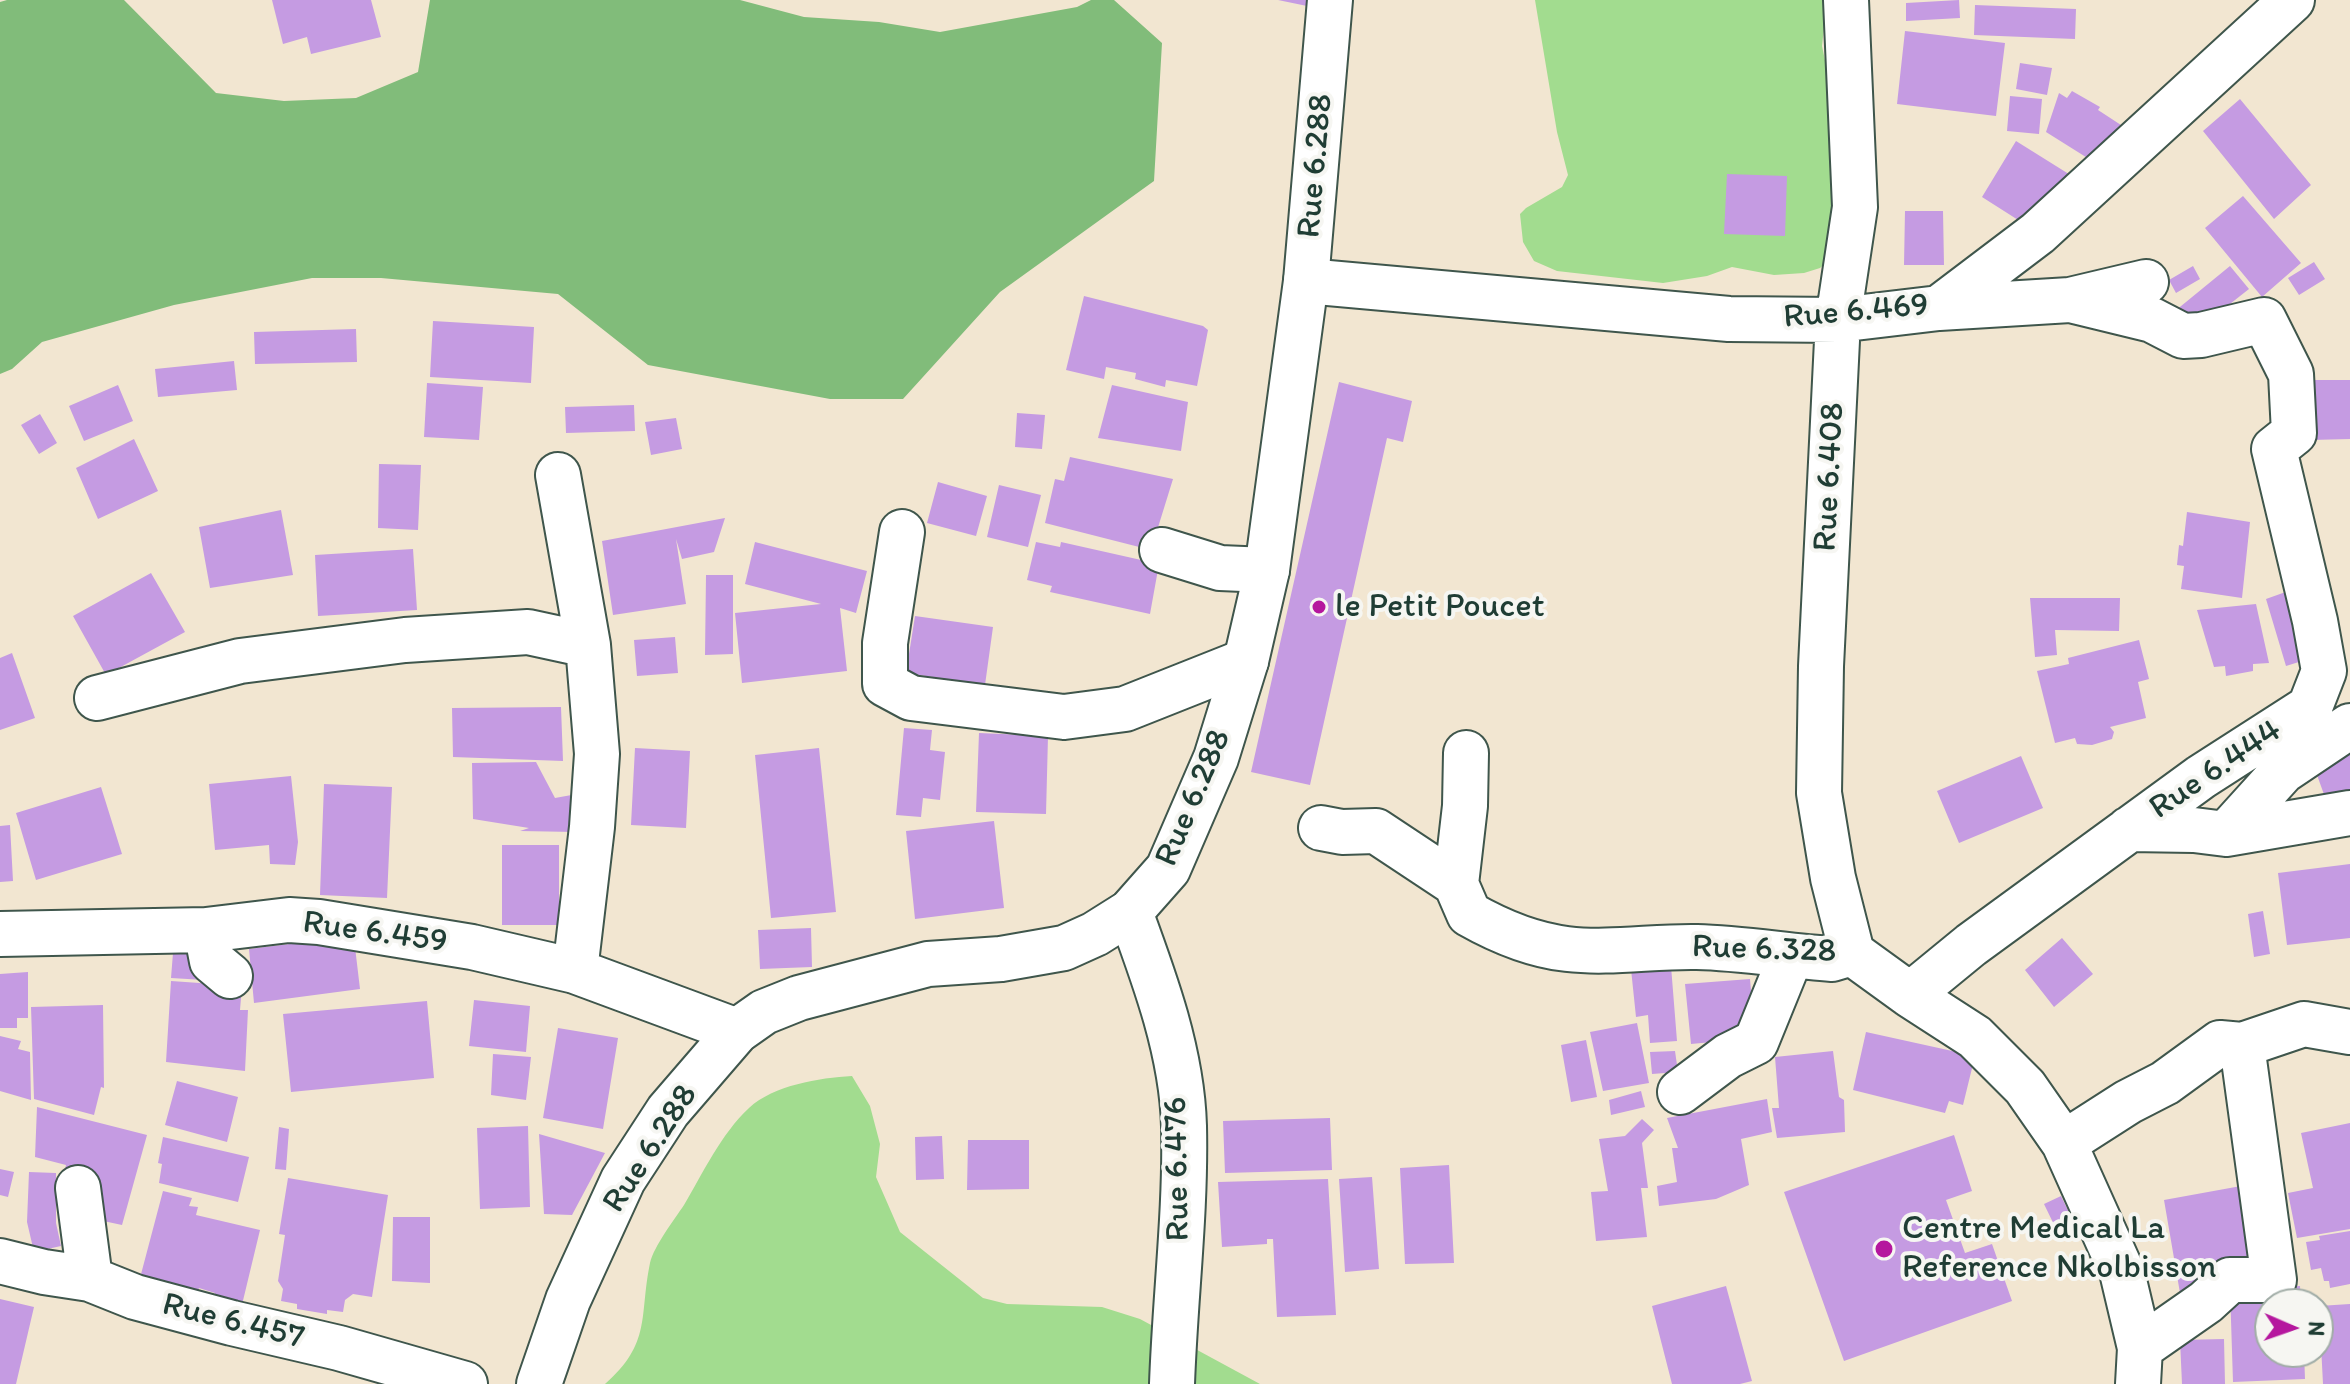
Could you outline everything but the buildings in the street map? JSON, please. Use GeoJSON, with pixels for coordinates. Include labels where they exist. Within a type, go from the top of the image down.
{"type":"FeatureCollection","features":[{"type":"Feature","properties":{"kind":"street","name":"Rue 6.288"},"geometry":{"type":"LineString","coordinates":[[539,1384],[568,1300],[623,1180],[668,1111],[737,1031],[764,1012],[799,998],[928,964],[1001,959],[1064,948],[1095,934],[1130,912],[1168,869],[1216,758],[1246,661],[1267,570],[1306,281],[1330,0]]}},
{"type":"Feature","properties":{"kind":"street","name":"Rue 6.408"},"geometry":{"type":"LineString","coordinates":[[1846,0],[1855,207],[1838,320],[1821,666],[1819,793],[1833,878],[1852,953]]}},
{"type":"Feature","properties":{"kind":"street","name":"Rue 6.469"},"geometry":{"type":"LineString","coordinates":[[1306,281],[1729,319],[1838,320],[1939,308],[2038,233],[2292,0]]}},
{"type":"Feature","properties":{"kind":"street"},"geometry":{"type":"LineString","coordinates":[[2038,233],[2070,300]]}},
{"type":"Feature","properties":{"kind":"street"},"geometry":{"type":"LineString","coordinates":[[1939,308],[2070,300],[2146,282]]}},
{"type":"Feature","properties":{"kind":"street"},"geometry":{"type":"LineString","coordinates":[[2070,300],[2152,320],[2183,336],[2201,335],[2264,320],[2291,374],[2294,433],[2274,449],[2324,671],[2350,712]]}},
{"type":"Feature","properties":{"kind":"street"},"geometry":{"type":"LineString","coordinates":[[558,475],[588,645],[597,754],[575,971]]}},
{"type":"Feature","properties":{"kind":"street"},"geometry":{"type":"LineString","coordinates":[[902,532],[885,643],[885,684],[911,698],[1064,717],[1125,709],[1246,661]]}},
{"type":"Feature","properties":{"kind":"street"},"geometry":{"type":"LineString","coordinates":[[1162,550],[1220,568],[1267,570]]}},
{"type":"Feature","properties":{"kind":"street"},"geometry":{"type":"LineString","coordinates":[[97,698],[240,661],[405,640],[528,632],[588,645]]}},
{"type":"Feature","properties":{"kind":"street","name":"Rue 6.444"},"geometry":{"type":"LineString","coordinates":[[1910,995],[1971,945],[2201,777],[2310,707],[2324,671]]}},
{"type":"Feature","properties":{"kind":"street"},"geometry":{"type":"LineString","coordinates":[[2226,834],[2283,771],[2350,726]]}},
{"type":"Feature","properties":{"kind":"street"},"geometry":{"type":"LineString","coordinates":[[1456,884],[1465,806],[1466,753]]}},
{"type":"Feature","properties":{"kind":"street"},"geometry":{"type":"LineString","coordinates":[[2129,829],[2226,834],[2350,813]]}},
{"type":"Feature","properties":{"kind":"street","name":"Rue 6.328"},"geometry":{"type":"LineString","coordinates":[[1321,828],[1342,832],[1376,831],[1456,884],[1469,914],[1523,939],[1566,949],[1605,951],[1700,947],[1832,959],[1852,953],[1975,1037],[2025,1087],[2064,1143],[2122,1272],[2139,1366]]}},
{"type":"Feature","properties":{"kind":"street","name":"Rue 6.476"},"geometry":{"type":"LineString","coordinates":[[1130,912],[1155,980],[1175,1063],[1184,1124],[1172,1384]]}},
{"type":"Feature","properties":{"kind":"street","name":"Rue 6.459"},"geometry":{"type":"LineString","coordinates":[[0,934],[206,930],[289,920],[319,922],[472,947],[575,971],[737,1031]]}},
{"type":"Feature","properties":{"kind":"street"},"geometry":{"type":"LineString","coordinates":[[206,930],[212,961],[230,976]]}},
{"type":"Feature","properties":{"kind":"street"},"geometry":{"type":"LineString","coordinates":[[1680,1092],[1728,1056],[1756,1042],[1791,956]]}},
{"type":"Feature","properties":{"kind":"street"},"geometry":{"type":"LineString","coordinates":[[2064,1143],[2128,1102],[2165,1083],[2220,1043],[2242,1045],[2304,1024],[2350,1032]]}},
{"type":"Feature","properties":{"kind":"street"},"geometry":{"type":"LineString","coordinates":[[2139,1366],[2230,1280],[2274,1280],[2242,1045]]}},
{"type":"Feature","properties":{"kind":"street"},"geometry":{"type":"LineString","coordinates":[[78,1188],[90,1279]]}},
{"type":"Feature","properties":{"kind":"street","name":"Rue 6.457"},"geometry":{"type":"LineString","coordinates":[[0,1261],[90,1279],[135,1297],[339,1348],[465,1384]]}},
{"type":"Feature","properties":{"kind":"green space"},"geometry":{"type":"Polygon","coordinates":[[[124,0],[216,93],[284,101],[356,98],[418,72],[430,0],[740,0],[804,17],[879,22],[940,32],[1077,7],[1091,0],[1114,0],[1162,43],[1154,181],[1000,292],[903,399],[830,399],[648,365],[558,294],[381,278],[312,278],[174,305],[42,342],[12,369],[0,374],[0,2],[124,0]]]}},
{"type":"Feature","properties":{"kind":"green space"},"geometry":{"type":"Polygon","coordinates":[[[1535,0],[1827,0],[1822,46],[1838,123],[1832,257],[1820,268],[1804,273],[1774,275],[1732,267],[1707,276],[1663,283],[1557,271],[1534,261],[1523,242],[1520,214],[1562,187],[1568,175],[1557,132],[1535,0]]]}},
{"type":"Feature","properties":{"kind":"green space"},"geometry":{"type":"Polygon","coordinates":[[[852,1076],[870,1106],[880,1144],[876,1177],[900,1232],[983,1298],[1007,1304],[1102,1307],[1140,1319],[1260,1384],[605,1384],[620,1369],[637,1342],[650,1263],[656,1249],[713,1154],[739,1118],[759,1100],[784,1088],[852,1076]]]}},
{"type":"Feature","properties":{"kind":"place","name":"le Petit Poucet"},"geometry":{"type":"Point","coordinates":[1319,607]}},
{"type":"Feature","properties":{"kind":"place","name":"Centre Medical La Reference Nkolbisson"},"geometry":{"type":"Point","coordinates":[1884,1249]}}]}
